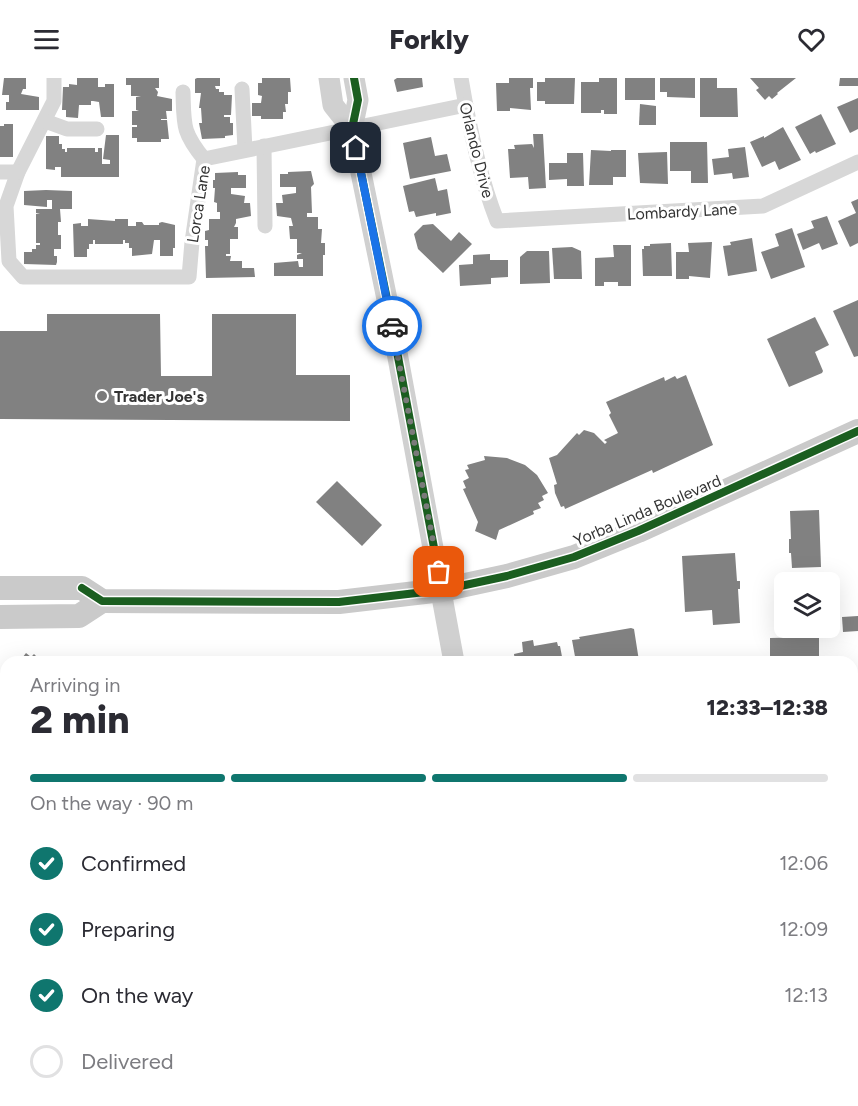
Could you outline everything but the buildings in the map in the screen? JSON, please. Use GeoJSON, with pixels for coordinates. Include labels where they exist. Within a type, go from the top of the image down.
{"type":"FeatureCollection","features":[{"type":"Feature","properties":{"kind":"main road"},"geometry":{"type":"LineString","coordinates":[[329,78],[333,105],[352,129]]}},
{"type":"Feature","properties":{"kind":"main road"},"geometry":{"type":"LineString","coordinates":[[354,78],[358,100],[352,129],[389,309],[453,656]]}},
{"type":"Feature","properties":{"kind":"main road","name":"Yorba Linda Boulevard"},"geometry":{"type":"LineString","coordinates":[[0,588],[82,588],[102,601],[339,602],[442,590],[507,576],[581,554],[638,531],[858,431]]}},
{"type":"Feature","properties":{"kind":"main road"},"geometry":{"type":"LineString","coordinates":[[0,617],[79,616],[102,601]]}},
{"type":"Feature","properties":{"kind":"street"},"geometry":{"type":"LineString","coordinates":[[0,172],[18,172],[54,101],[54,78]]}},
{"type":"Feature","properties":{"kind":"street","name":"Orlando Drive"},"geometry":{"type":"LineString","coordinates":[[461,78],[488,198],[497,221]]}},
{"type":"Feature","properties":{"kind":"street"},"geometry":{"type":"LineString","coordinates":[[242,89],[245,150]]}},
{"type":"Feature","properties":{"kind":"street"},"geometry":{"type":"LineString","coordinates":[[183,92],[184,125],[189,141],[204,159]]}},
{"type":"Feature","properties":{"kind":"street","name":"Lorca Lane"},"geometry":{"type":"LineString","coordinates":[[18,172],[6,206],[9,261],[23,277],[189,277],[204,159],[466,105]]}},
{"type":"Feature","properties":{"kind":"street"},"geometry":{"type":"LineString","coordinates":[[45,121],[67,129],[97,129]]}},
{"type":"Feature","properties":{"kind":"street"},"geometry":{"type":"LineString","coordinates":[[264,146],[265,226]]}},
{"type":"Feature","properties":{"kind":"street","name":"Lombardy Lane"},"geometry":{"type":"LineString","coordinates":[[497,221],[763,206],[858,162]]}},
{"type":"Feature","properties":{"kind":"cycle path"},"geometry":{"type":"LineString","coordinates":[[354,78],[358,100],[352,129],[389,309],[442,590]]}},
{"type":"Feature","properties":{"kind":"cycle path"},"geometry":{"type":"LineString","coordinates":[[82,588],[102,601],[339,602],[442,590],[507,576],[574,557],[638,531],[858,431]]}},
{"type":"Feature","properties":{"kind":"way so far"},"geometry":{"type":"LineString","coordinates":[[392,326],[439,572]]}},
{"type":"Feature","properties":{"kind":"place","name":"Trader Joe's"},"geometry":{"type":"Point","coordinates":[102,396]}},
{"type":"Feature","properties":{"kind":"route"},"geometry":{"type":"LineString","coordinates":[[356,148],[392,326]]}}]}
